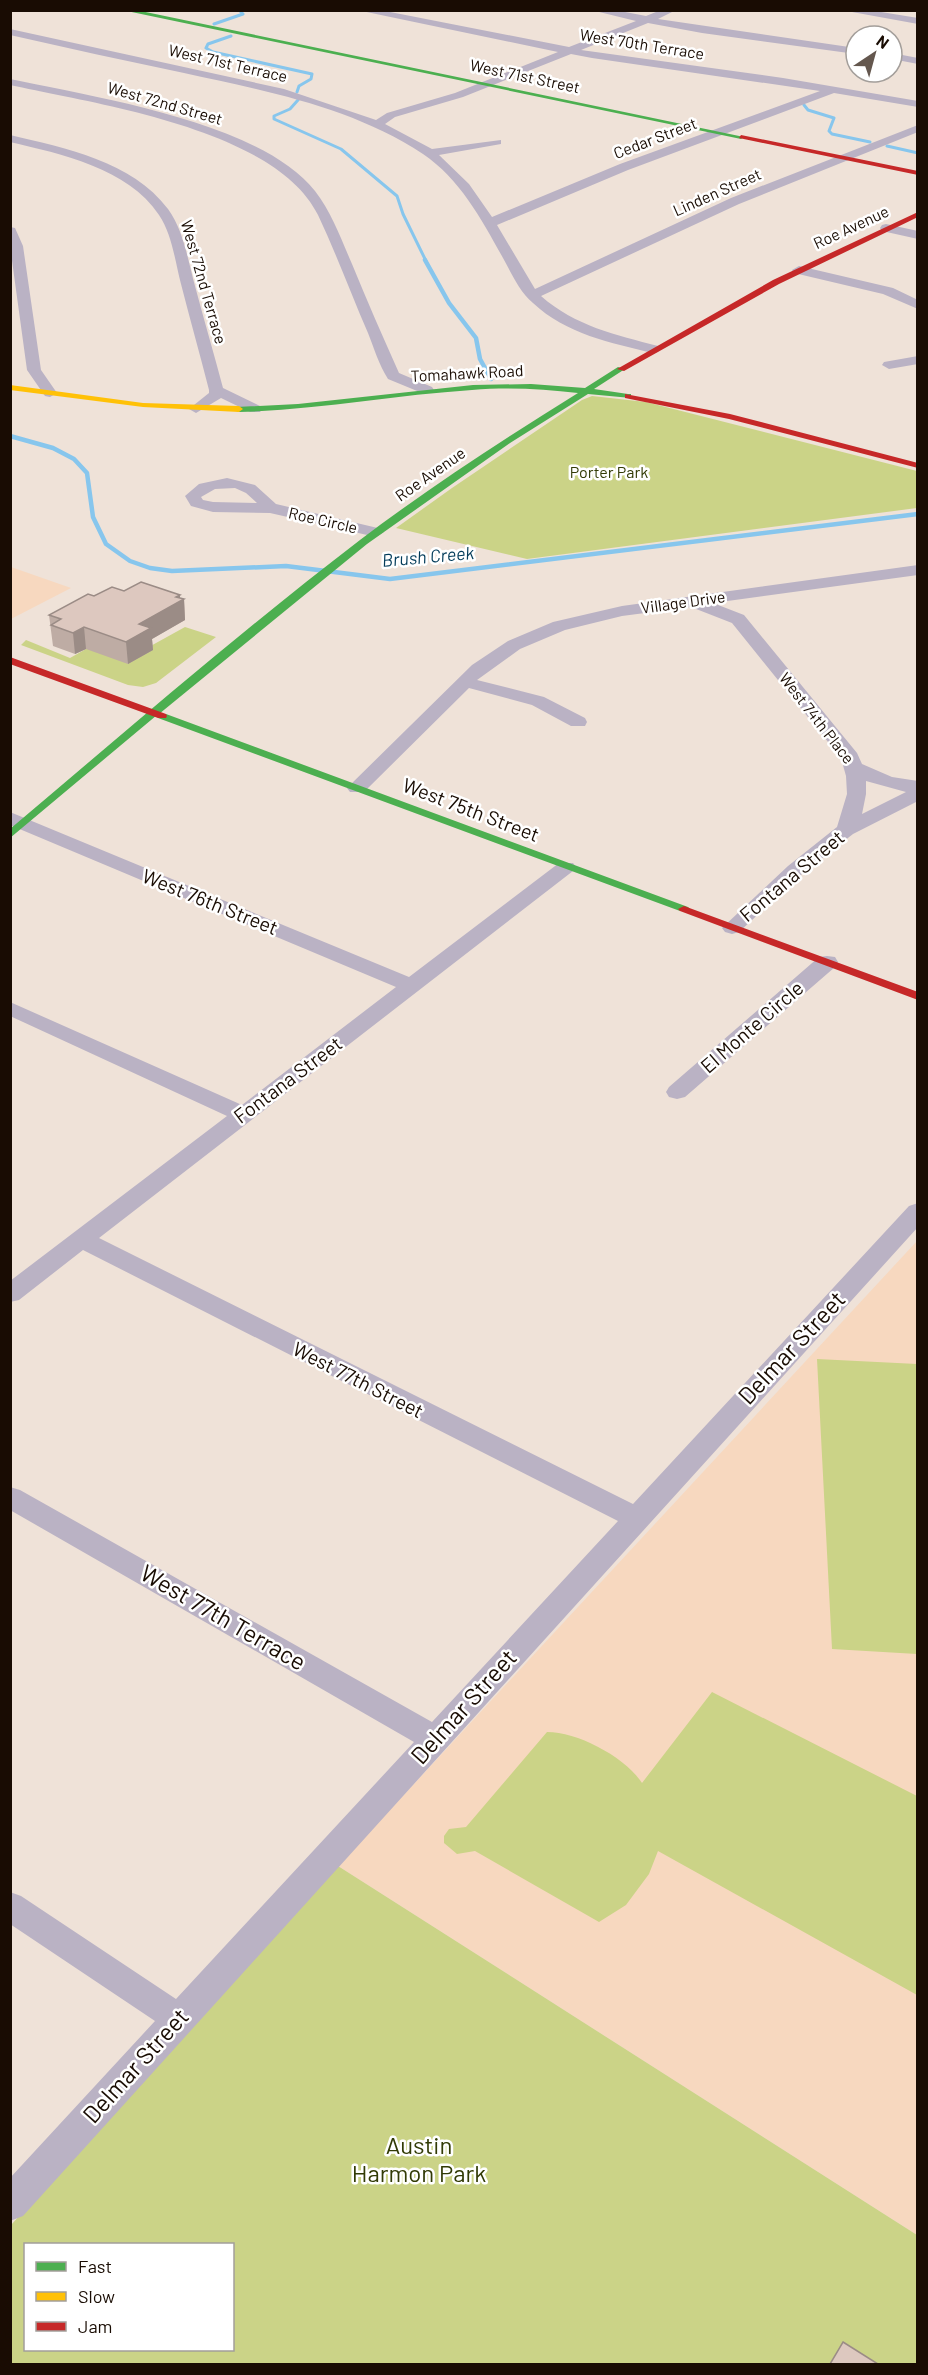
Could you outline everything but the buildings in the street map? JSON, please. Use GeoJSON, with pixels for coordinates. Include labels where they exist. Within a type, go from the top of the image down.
{"type":"FeatureCollection","features":[{"type":"Feature","properties":{"kind":"main road","name":"West 71st Street"},"geometry":{"type":"LineString","coordinates":[[125,10],[918,173]]}},
{"type":"Feature","properties":{"kind":"main road","name":"Roe Avenue"},"geometry":{"type":"LineString","coordinates":[[15,825],[376,532],[481,458],[653,349],[799,270],[918,214]]}},
{"type":"Feature","properties":{"kind":"main road","name":"Tomahawk Road"},"geometry":{"type":"LineString","coordinates":[[10,385],[124,404],[196,409],[255,409],[324,404],[427,390],[510,386],[585,390],[668,402],[918,466]]}},
{"type":"Feature","properties":{"kind":"main road","name":"West 75th Street"},"geometry":{"type":"LineString","coordinates":[[10,660],[918,996]]}},
{"type":"Feature","properties":{"kind":"street","name":"West 70th Terrace"},"geometry":{"type":"LineString","coordinates":[[362,10],[615,59],[835,89],[918,104]]}},
{"type":"Feature","properties":{"kind":"street"},"geometry":{"type":"LineString","coordinates":[[596,10],[702,30],[844,49]]}},
{"type":"Feature","properties":{"kind":"street"},"geometry":{"type":"LineString","coordinates":[[357,116],[391,115],[438,102],[486,85],[671,10]]}},
{"type":"Feature","properties":{"kind":"street"},"geometry":{"type":"LineString","coordinates":[[846,10],[918,21]]}},
{"type":"Feature","properties":{"kind":"street","name":"West 71st Terrace"},"geometry":{"type":"LineString","coordinates":[[10,32],[266,88],[378,124],[430,153],[456,174],[470,191],[490,223],[526,287],[554,314],[578,326],[653,349]]}},
{"type":"Feature","properties":{"kind":"street","name":"West 72nd Street"},"geometry":{"type":"LineString","coordinates":[[10,82],[196,128],[246,147],[294,177],[312,195],[324,215],[393,376]]}},
{"type":"Feature","properties":{"kind":"street","name":"Cedar Street"},"geometry":{"type":"LineString","coordinates":[[490,223],[624,167],[835,89]]}},
{"type":"Feature","properties":{"kind":"street"},"geometry":{"type":"LineString","coordinates":[[378,124],[391,115]]}},
{"type":"Feature","properties":{"kind":"street","name":"Linden Street"},"geometry":{"type":"LineString","coordinates":[[533,295],[725,206],[918,128]]}},
{"type":"Feature","properties":{"kind":"street","name":"West 72nd Terrace"},"geometry":{"type":"LineString","coordinates":[[10,138],[57,150],[108,170],[145,193],[161,209],[175,237],[216,390]]}},
{"type":"Feature","properties":{"kind":"street"},"geometry":{"type":"LineString","coordinates":[[430,153],[497,142]]}},
{"type":"Feature","properties":{"kind":"street"},"geometry":{"type":"LineString","coordinates":[[886,228],[918,235]]}},
{"type":"Feature","properties":{"kind":"street"},"geometry":{"type":"LineString","coordinates":[[10,231],[17,246],[16,286],[34,370],[50,393]]}},
{"type":"Feature","properties":{"kind":"street"},"geometry":{"type":"LineString","coordinates":[[799,270],[888,291],[918,305]]}},
{"type":"Feature","properties":{"kind":"street"},"geometry":{"type":"LineString","coordinates":[[889,365],[918,360]]}},
{"type":"Feature","properties":{"kind":"street"},"geometry":{"type":"LineString","coordinates":[[10,385],[30,375],[34,370]]}},
{"type":"Feature","properties":{"kind":"street"},"geometry":{"type":"LineString","coordinates":[[378,396],[393,376],[427,390]]}},
{"type":"Feature","properties":{"kind":"street"},"geometry":{"type":"LineString","coordinates":[[196,409],[209,402],[216,395],[216,390],[255,409]]}},
{"type":"Feature","properties":{"kind":"street","name":"Roe Circle"},"geometry":{"type":"LineString","coordinates":[[270,508],[376,532]]}},
{"type":"Feature","properties":{"kind":"street","name":"Village Drive"},"geometry":{"type":"LineString","coordinates":[[357,788],[465,682],[500,654],[559,626],[622,611],[918,570]]}},
{"type":"Feature","properties":{"kind":"street"},"geometry":{"type":"LineString","coordinates":[[738,619],[746,594]]}},
{"type":"Feature","properties":{"kind":"street","name":"West 74th Place"},"geometry":{"type":"LineString","coordinates":[[692,601],[738,619],[850,757],[855,768],[858,798],[846,830]]}},
{"type":"Feature","properties":{"kind":"street"},"geometry":{"type":"LineString","coordinates":[[465,682],[538,701],[578,722]]}},
{"type":"Feature","properties":{"kind":"street"},"geometry":{"type":"LineString","coordinates":[[855,768],[873,778],[893,784],[918,787]]}},
{"type":"Feature","properties":{"kind":"street","name":"Fontana Street"},"geometry":{"type":"LineString","coordinates":[[732,928],[795,870],[846,830],[918,793]]}},
{"type":"Feature","properties":{"kind":"street","name":"West 76th Street"},"geometry":{"type":"LineString","coordinates":[[15,825],[411,985]]}},
{"type":"Feature","properties":{"kind":"street","name":"Fontana Street"},"geometry":{"type":"LineString","coordinates":[[10,1294],[566,867]]}},
{"type":"Feature","properties":{"kind":"street","name":"El Monte Circle"},"geometry":{"type":"LineString","coordinates":[[677,1092],[827,962]]}},
{"type":"Feature","properties":{"kind":"street"},"geometry":{"type":"LineString","coordinates":[[10,1008],[243,1114]]}},
{"type":"Feature","properties":{"kind":"street","name":"Delmar Street"},"geometry":{"type":"LineString","coordinates":[[10,2204],[635,1517],[918,1211]]}},
{"type":"Feature","properties":{"kind":"street","name":"West 77th Street"},"geometry":{"type":"LineString","coordinates":[[82,1240],[635,1517]]}},
{"type":"Feature","properties":{"kind":"street","name":"West 77th Terrace"},"geometry":{"type":"LineString","coordinates":[[10,1497],[435,1738]]}},
{"type":"Feature","properties":{"kind":"street"},"geometry":{"type":"LineString","coordinates":[[10,1906],[179,2019]]}},
{"type":"Feature","properties":{"kind":"shaded area"},"geometry":{"type":"Polygon","coordinates":[[[11,567],[71,588],[11,619],[11,567]]]}},
{"type":"Feature","properties":{"kind":"shaded area"},"geometry":{"type":"Polygon","coordinates":[[[917,1241],[917,2235],[338,1866],[917,1241]]]}},
{"type":"Feature","properties":{"kind":"green space","name":"Porter Park"},"geometry":{"type":"Polygon","coordinates":[[[592,396],[646,402],[917,471],[917,508],[527,559],[396,528],[582,400],[592,396]]]}},
{"type":"Feature","properties":{"kind":"green space"},"geometry":{"type":"Polygon","coordinates":[[[185,627],[216,637],[156,683],[143,687],[128,685],[21,645],[26,640],[70,658],[86,649],[147,648],[185,627]]]}},
{"type":"Feature","properties":{"kind":"green space"},"geometry":{"type":"Polygon","coordinates":[[[817,1359],[917,1364],[917,1654],[832,1649],[817,1359]]]}},
{"type":"Feature","properties":{"kind":"green space"},"geometry":{"type":"Polygon","coordinates":[[[712,1692],[917,1796],[917,1995],[658,1851],[649,1874],[626,1905],[599,1922],[475,1851],[457,1854],[444,1843],[444,1836],[449,1829],[466,1827],[547,1732],[573,1736],[600,1748],[624,1764],[642,1783],[712,1692]]]}},
{"type":"Feature","properties":{"kind":"green space","name":"Austin Harmon Park"},"geometry":{"type":"Polygon","coordinates":[[[338,1866],[917,2235],[917,2364],[11,2364],[11,2225],[338,1866]]]}},
{"type":"Feature","properties":{"kind":"waterway"},"geometry":{"type":"LineString","coordinates":[[214,24],[243,14],[239,10]]}},
{"type":"Feature","properties":{"kind":"waterway"},"geometry":{"type":"LineString","coordinates":[[231,36],[208,44],[206,48],[213,52],[312,74],[311,79],[299,86],[297,92]]}},
{"type":"Feature","properties":{"kind":"waterway"},"geometry":{"type":"LineString","coordinates":[[298,100],[290,109],[274,116],[274,119],[341,149],[397,196],[403,214],[426,261]]}},
{"type":"Feature","properties":{"kind":"waterway"},"geometry":{"type":"LineString","coordinates":[[804,105],[808,110],[834,118],[829,131],[832,134],[870,142]]}},
{"type":"Feature","properties":{"kind":"waterway"},"geometry":{"type":"LineString","coordinates":[[887,146],[918,153]]}},
{"type":"Feature","properties":{"kind":"waterway"},"geometry":{"type":"LineString","coordinates":[[425,260],[449,303],[476,338],[480,359],[491,379]]}},
{"type":"Feature","properties":{"kind":"waterway","name":"Brush Creek"},"geometry":{"type":"LineString","coordinates":[[10,436],[53,448],[74,459],[87,473],[93,517],[106,544],[130,561],[150,568],[172,571],[286,566],[390,579],[918,514]]}},
{"type":"Feature","properties":{"kind":"traffic: fast"},"geometry":{"type":"LineString","coordinates":[[125,10],[741,137]]}},
{"type":"Feature","properties":{"kind":"traffic: fast"},"geometry":{"type":"LineString","coordinates":[[10,835],[169,700],[364,542],[507,441],[621,369]]}},
{"type":"Feature","properties":{"kind":"traffic: fast"},"geometry":{"type":"LineString","coordinates":[[239,409],[298,407],[444,389],[492,386],[550,388],[628,396]]}},
{"type":"Feature","properties":{"kind":"traffic: fast"},"geometry":{"type":"LineString","coordinates":[[162,716],[684,909]]}},
{"type":"Feature","properties":{"kind":"traffic: slow"},"geometry":{"type":"LineString","coordinates":[[10,387],[143,405],[239,409]]}},
{"type":"Feature","properties":{"kind":"traffic: jam"},"geometry":{"type":"LineString","coordinates":[[741,137],[918,173]]}},
{"type":"Feature","properties":{"kind":"traffic: jam"},"geometry":{"type":"LineString","coordinates":[[621,369],[776,282],[918,214]]}},
{"type":"Feature","properties":{"kind":"traffic: jam"},"geometry":{"type":"LineString","coordinates":[[628,396],[730,417],[918,466]]}},
{"type":"Feature","properties":{"kind":"traffic: jam"},"geometry":{"type":"LineString","coordinates":[[10,660],[162,716]]}},
{"type":"Feature","properties":{"kind":"traffic: jam"},"geometry":{"type":"LineString","coordinates":[[684,909],[918,996]]}}]}
